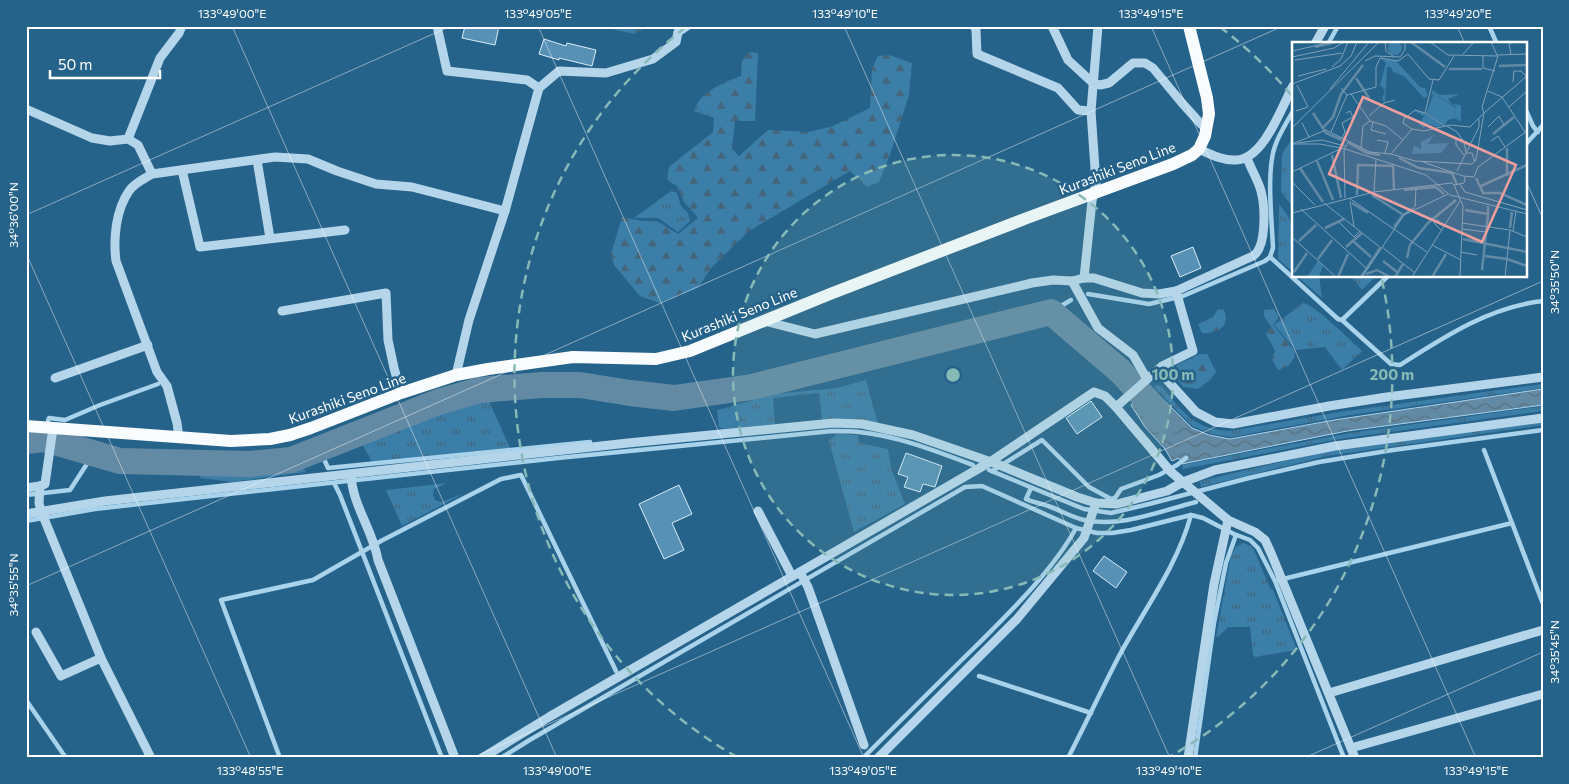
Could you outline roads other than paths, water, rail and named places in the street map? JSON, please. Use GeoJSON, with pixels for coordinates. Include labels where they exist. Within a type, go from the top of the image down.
{"type":"FeatureCollection","features":[{"type":"Feature","properties":{"kind":"main road"},"geometry":{"type":"LineString","coordinates":[[1189,26],[1209,106],[1207,129],[1199,148]]}},
{"type":"Feature","properties":{"kind":"main road","name":"Kurashiki Seno Line"},"geometry":{"type":"LineString","coordinates":[[26,426],[53,432],[231,441],[270,439],[312,428],[402,393],[456,375],[573,357],[656,359],[690,352],[763,320],[1178,162],[1199,148]]}},
{"type":"Feature","properties":{"kind":"street"},"geometry":{"type":"LineString","coordinates":[[128,139],[160,58],[182,26]]}},
{"type":"Feature","properties":{"kind":"street"},"geometry":{"type":"LineString","coordinates":[[437,26],[447,71],[528,80],[539,88]]}},
{"type":"Feature","properties":{"kind":"street"},"geometry":{"type":"LineString","coordinates":[[456,375],[469,320],[505,211],[539,88],[559,71],[606,72],[653,59],[676,42],[678,32],[686,26]]}},
{"type":"Feature","properties":{"kind":"street"},"geometry":{"type":"LineString","coordinates":[[974,26],[976,30],[977,54],[1058,88],[1078,110],[1090,111]]}},
{"type":"Feature","properties":{"kind":"street"},"geometry":{"type":"LineString","coordinates":[[1052,26],[1068,60],[1093,84],[1109,83],[1133,63],[1145,63],[1153,68],[1207,129]]}},
{"type":"Feature","properties":{"kind":"street"},"geometry":{"type":"LineString","coordinates":[[1084,278],[1092,201],[1096,183],[1090,111],[1098,26]]}},
{"type":"Feature","properties":{"kind":"street"},"geometry":{"type":"LineString","coordinates":[[1317,42],[1325,26]]}},
{"type":"Feature","properties":{"kind":"street"},"geometry":{"type":"LineString","coordinates":[[1199,148],[1226,160],[1246,158],[1261,146],[1292,88]]}},
{"type":"Feature","properties":{"kind":"street"},"geometry":{"type":"LineString","coordinates":[[26,109],[92,138],[110,141],[128,139],[138,145],[152,174]]}},
{"type":"Feature","properties":{"kind":"street"},"geometry":{"type":"LineString","coordinates":[[179,438],[177,423],[166,386],[157,372],[116,260],[114,246],[115,229],[122,206],[129,191],[136,183],[152,174],[275,157],[308,159],[376,184],[412,187],[505,211]]}},
{"type":"Feature","properties":{"kind":"street"},"geometry":{"type":"LineString","coordinates":[[763,320],[815,334],[1032,283],[1053,280],[1072,281],[1094,278],[1151,295],[1177,292],[1253,256],[1259,251],[1263,233],[1262,200],[1260,190],[1246,158]]}},
{"type":"Feature","properties":{"kind":"street"},"geometry":{"type":"LineString","coordinates":[[257,160],[270,238]]}},
{"type":"Feature","properties":{"kind":"street"},"geometry":{"type":"LineString","coordinates":[[182,170],[200,247],[345,230]]}},
{"type":"Feature","properties":{"kind":"street"},"geometry":{"type":"LineString","coordinates":[[1072,281],[1098,328],[1133,355],[1144,382]]}},
{"type":"Feature","properties":{"kind":"street"},"geometry":{"type":"LineString","coordinates":[[1116,407],[1158,370],[1193,351],[1177,292]]}},
{"type":"Feature","properties":{"kind":"street"},"geometry":{"type":"LineString","coordinates":[[282,311],[386,293],[388,340],[402,393]]}},
{"type":"Feature","properties":{"kind":"street"},"geometry":{"type":"LineString","coordinates":[[56,378],[148,345]]}},
{"type":"Feature","properties":{"kind":"street"},"geometry":{"type":"LineString","coordinates":[[1158,370],[1196,412],[1215,422],[1233,424],[1367,400],[1543,377]]}},
{"type":"Feature","properties":{"kind":"street"},"geometry":{"type":"LineString","coordinates":[[482,758],[549,716],[994,463],[1094,392],[1105,396],[1168,469],[1227,522],[1255,532],[1265,540],[1355,758]]}},
{"type":"Feature","properties":{"kind":"street"},"geometry":{"type":"LineString","coordinates":[[26,514],[42,513],[105,501],[638,442],[833,423],[862,424],[913,436],[994,463],[1095,505],[1117,504],[1130,502],[1186,485],[1215,470],[1334,446],[1543,418]]}},
{"type":"Feature","properties":{"kind":"street"},"geometry":{"type":"LineString","coordinates":[[26,488],[40,487],[45,484],[53,432]]}},
{"type":"Feature","properties":{"kind":"street"},"geometry":{"type":"LineString","coordinates":[[351,475],[354,497],[372,539],[378,560],[455,758]]}},
{"type":"Feature","properties":{"kind":"street"},"geometry":{"type":"LineString","coordinates":[[40,487],[42,513],[101,658],[151,758]]}},
{"type":"Feature","properties":{"kind":"street"},"geometry":{"type":"LineString","coordinates":[[878,758],[1017,619],[1084,538],[1095,505]]}},
{"type":"Feature","properties":{"kind":"street"},"geometry":{"type":"LineString","coordinates":[[758,511],[796,574],[808,587],[864,745]]}},
{"type":"Feature","properties":{"kind":"street"},"geometry":{"type":"LineString","coordinates":[[1188,758],[1214,584],[1227,522]]}},
{"type":"Feature","properties":{"kind":"street"},"geometry":{"type":"LineString","coordinates":[[1329,693],[1543,630]]}},
{"type":"Feature","properties":{"kind":"street"},"geometry":{"type":"LineString","coordinates":[[36,632],[61,676],[101,658]]}},
{"type":"Feature","properties":{"kind":"street"},"geometry":{"type":"LineString","coordinates":[[1351,748],[1543,694]]}},
{"type":"Feature","properties":{"kind":"water"},"geometry":{"type":"Polygon","coordinates":[[[1153,389],[1192,428],[1209,435],[1230,439],[1334,420],[1543,389],[1543,405],[1347,431],[1182,464],[1179,458],[1172,461],[1165,449],[1145,427],[1131,405],[1153,389]]]}},
{"type":"Feature","properties":{"kind":"waterway"},"geometry":{"type":"LineString","coordinates":[[1329,42],[1338,26]]}},
{"type":"Feature","properties":{"kind":"waterway"},"geometry":{"type":"LineString","coordinates":[[1489,26],[1496,42]]}},
{"type":"Feature","properties":{"kind":"waterway"},"geometry":{"type":"LineString","coordinates":[[1526,110],[1538,132]]}},
{"type":"Feature","properties":{"kind":"waterway"},"geometry":{"type":"LineString","coordinates":[[1088,294],[1149,304],[1183,296],[1265,261],[1270,257],[1273,248],[1270,196],[1272,156],[1279,137],[1292,113]]}},
{"type":"Feature","properties":{"kind":"waterway"},"geometry":{"type":"LineString","coordinates":[[1526,144],[1543,125]]}},
{"type":"Feature","properties":{"kind":"waterway"},"geometry":{"type":"LineString","coordinates":[[1270,257],[1292,277]]}},
{"type":"Feature","properties":{"kind":"waterway"},"geometry":{"type":"LineString","coordinates":[[1293,278],[1391,364],[1400,365],[1468,325],[1504,310],[1523,304],[1543,301]]}},
{"type":"Feature","properties":{"kind":"waterway"},"geometry":{"type":"LineString","coordinates":[[1342,320],[1386,278]]}},
{"type":"Feature","properties":{"kind":"waterway"},"geometry":{"type":"LineString","coordinates":[[1051,312],[1071,300]]}},
{"type":"Feature","properties":{"kind":"waterway"},"geometry":{"type":"LineString","coordinates":[[26,441],[44,439],[120,461],[249,464],[291,460],[438,402],[480,390],[542,385],[580,385],[674,398],[752,387],[1051,312],[1120,371],[1167,422]]}},
{"type":"Feature","properties":{"kind":"waterway"},"geometry":{"type":"LineString","coordinates":[[48,421],[49,418],[65,420],[158,384]]}},
{"type":"Feature","properties":{"kind":"waterway"},"geometry":{"type":"LineString","coordinates":[[989,470],[1084,509],[1111,513],[1319,462],[1543,430]]}},
{"type":"Feature","properties":{"kind":"waterway"},"geometry":{"type":"LineString","coordinates":[[26,521],[95,509],[202,497],[558,458],[832,431],[859,432],[888,437],[945,454],[973,465]]}},
{"type":"Feature","properties":{"kind":"waterway"},"geometry":{"type":"LineString","coordinates":[[44,439],[45,435]]}},
{"type":"Feature","properties":{"kind":"waterway"},"geometry":{"type":"LineString","coordinates":[[992,471],[1042,440],[1089,487],[1111,499],[1115,498],[1121,489],[1159,475],[1186,458]]}},
{"type":"Feature","properties":{"kind":"waterway"},"geometry":{"type":"LineString","coordinates":[[319,448],[328,468],[590,442]]}},
{"type":"Feature","properties":{"kind":"waterway"},"geometry":{"type":"LineString","coordinates":[[501,758],[965,487],[982,486],[1076,528],[1097,533],[1131,530],[1191,515],[1203,518],[1250,540],[1258,548],[1275,581],[1512,523],[1484,450]]}},
{"type":"Feature","properties":{"kind":"waterway"},"geometry":{"type":"LineString","coordinates":[[26,495],[70,490],[94,453]]}},
{"type":"Feature","properties":{"kind":"waterway"},"geometry":{"type":"LineString","coordinates":[[280,758],[221,600],[313,580],[381,541],[501,479],[521,475],[616,671]]}},
{"type":"Feature","properties":{"kind":"waterway"},"geometry":{"type":"LineString","coordinates":[[334,483],[442,758]]}},
{"type":"Feature","properties":{"kind":"waterway"},"geometry":{"type":"LineString","coordinates":[[1031,488],[1026,499],[1079,519],[1098,522],[1126,520],[1196,502]]}},
{"type":"Feature","properties":{"kind":"waterway"},"geometry":{"type":"LineString","coordinates":[[1068,758],[1118,658],[1168,571],[1185,534],[1191,515]]}},
{"type":"Feature","properties":{"kind":"waterway"},"geometry":{"type":"LineString","coordinates":[[1512,523],[1543,604]]}},
{"type":"Feature","properties":{"kind":"waterway"},"geometry":{"type":"LineString","coordinates":[[863,758],[1017,604],[1056,559],[1076,528]]}},
{"type":"Feature","properties":{"kind":"waterway"},"geometry":{"type":"LineString","coordinates":[[1195,758],[1214,623],[1226,563],[1236,535]]}},
{"type":"Feature","properties":{"kind":"waterway"},"geometry":{"type":"LineString","coordinates":[[1275,581],[1344,758]]}},
{"type":"Feature","properties":{"kind":"waterway"},"geometry":{"type":"LineString","coordinates":[[979,676],[1091,713]]}},
{"type":"Feature","properties":{"kind":"waterway"},"geometry":{"type":"LineString","coordinates":[[26,700],[66,758]]}}]}
